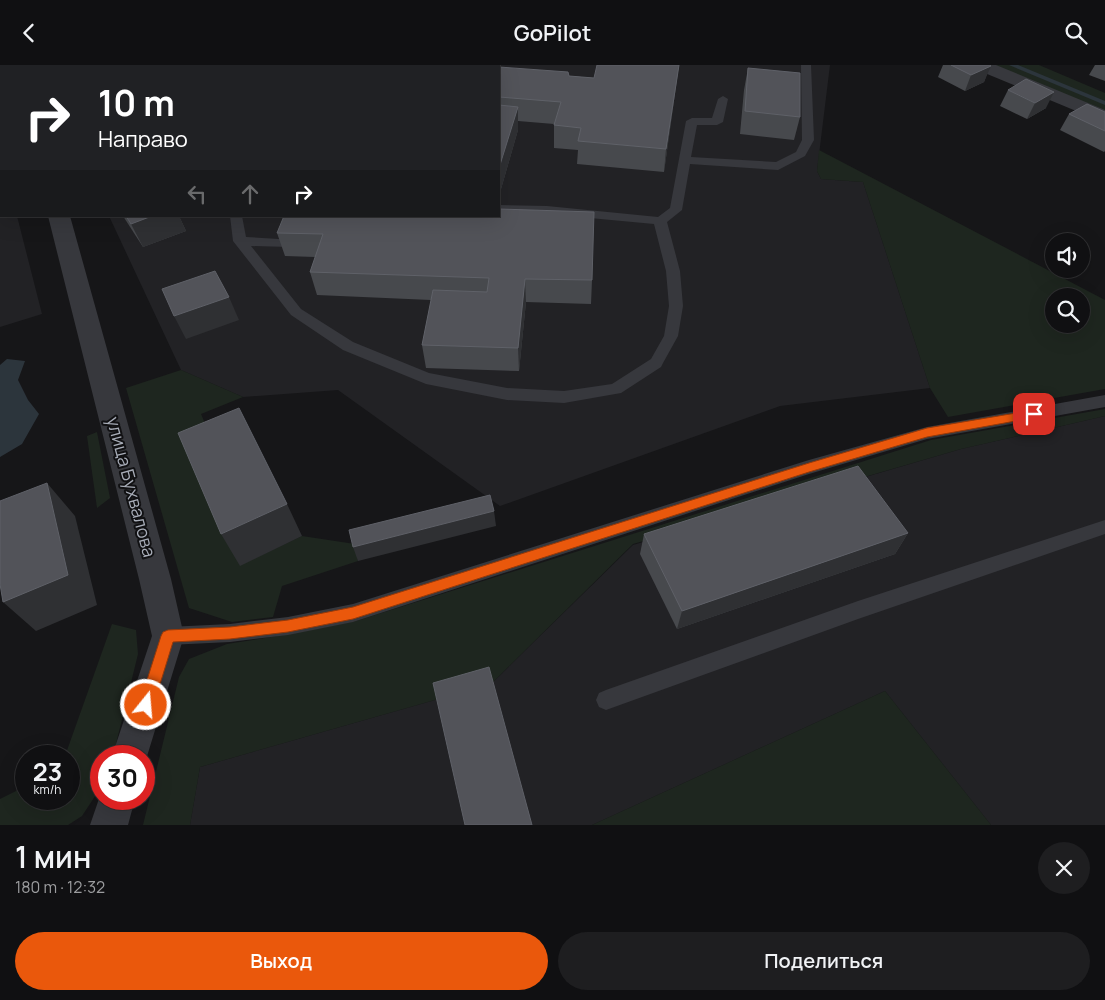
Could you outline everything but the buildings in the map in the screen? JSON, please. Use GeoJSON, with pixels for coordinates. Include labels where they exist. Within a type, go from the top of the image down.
{"type":"FeatureCollection","features":[{"type":"Feature","properties":{"kind":"street"},"geometry":{"type":"LineString","coordinates":[[981,65],[1105,117]]}},
{"type":"Feature","properties":{"kind":"street","name":"улица Бухвалова"},"geometry":{"type":"LineString","coordinates":[[59,217],[155,579],[168,636]]}},
{"type":"Feature","properties":{"kind":"street"},"geometry":{"type":"LineString","coordinates":[[133,745],[168,636]]}},
{"type":"Feature","properties":{"kind":"street"},"geometry":{"type":"LineString","coordinates":[[109,825],[114,810]]}},
{"type":"Feature","properties":{"kind":"lane"},"geometry":{"type":"LineString","coordinates":[[685,160],[778,167],[801,153],[808,140],[806,65]]}},
{"type":"Feature","properties":{"kind":"lane"},"geometry":{"type":"LineString","coordinates":[[500,209],[547,210],[660,221],[676,210],[692,121],[717,121],[723,99]]}},
{"type":"Feature","properties":{"kind":"lane"},"geometry":{"type":"LineString","coordinates":[[0,199],[0,205]]}},
{"type":"Feature","properties":{"kind":"lane"},"geometry":{"type":"LineString","coordinates":[[236,217],[240,241],[296,312],[348,346],[426,378],[507,394],[564,397],[616,389],[656,363],[671,336],[676,306],[673,271],[660,221]]}},
{"type":"Feature","properties":{"kind":"lane"},"geometry":{"type":"LineString","coordinates":[[240,241],[290,243]]}},
{"type":"Feature","properties":{"kind":"lane"},"geometry":{"type":"LineString","coordinates":[[168,636],[230,633],[288,626],[353,613],[809,467],[927,433],[1105,401]]}},
{"type":"Feature","properties":{"kind":"lane"},"geometry":{"type":"LineString","coordinates":[[606,700],[858,610],[1105,527]]}},
{"type":"Feature","properties":{"kind":"shaded area"},"geometry":{"type":"Polygon","coordinates":[[[500,65],[830,65],[817,171],[821,179],[863,182],[930,388],[780,406],[500,506],[338,390],[243,397],[181,370],[109,217],[500,217],[500,65]]]}},
{"type":"Feature","properties":{"kind":"shaded area"},"geometry":{"type":"Polygon","coordinates":[[[991,65],[1039,65],[1105,93],[1105,111],[991,65]]]}},
{"type":"Feature","properties":{"kind":"shaded area"},"geometry":{"type":"Polygon","coordinates":[[[819,150],[1045,269],[1045,278],[1063,278],[1082,288],[1045,288],[1045,333],[1090,333],[1090,292],[1105,300],[1105,389],[948,417],[930,388],[863,182],[821,179],[817,171],[819,150]]]}},
{"type":"Feature","properties":{"kind":"shaded area"},"geometry":{"type":"Polygon","coordinates":[[[0,217],[17,217],[42,314],[0,327],[0,217]]]}},
{"type":"Feature","properties":{"kind":"shaded area"},"geometry":{"type":"Polygon","coordinates":[[[7,359],[25,361],[18,380],[28,400],[39,414],[22,444],[0,457],[0,365],[7,359]]]}},
{"type":"Feature","properties":{"kind":"shaded area"},"geometry":{"type":"Polygon","coordinates":[[[181,370],[243,397],[201,414],[212,440],[240,565],[302,536],[355,544],[358,561],[282,586],[273,617],[232,622],[189,608],[126,388],[181,370]]]}},
{"type":"Feature","properties":{"kind":"shaded area"},"geometry":{"type":"Polygon","coordinates":[[[1105,409],[1105,416],[961,449],[633,544],[491,684],[200,767],[190,825],[143,825],[147,810],[155,810],[155,776],[179,677],[189,659],[227,644],[356,621],[931,440],[1105,409]]]}},
{"type":"Feature","properties":{"kind":"shaded area"},"geometry":{"type":"Polygon","coordinates":[[[1105,416],[1105,825],[991,825],[885,691],[592,825],[190,825],[200,767],[491,684],[633,545],[961,449],[1105,416]]]}},
{"type":"Feature","properties":{"kind":"shaded area"},"geometry":{"type":"Polygon","coordinates":[[[97,432],[110,498],[97,508],[87,436],[97,432]]]}},
{"type":"Feature","properties":{"kind":"shaded area"},"geometry":{"type":"Polygon","coordinates":[[[112,624],[136,630],[138,654],[116,745],[90,745],[90,804],[82,816],[68,825],[0,825],[0,799],[15,792],[15,810],[80,810],[80,745],[69,745],[112,624]]]}},
{"type":"Feature","properties":{"kind":"shaded area"},"geometry":{"type":"Polygon","coordinates":[[[885,691],[991,825],[592,825],[885,691]]]}},
{"type":"Feature","properties":{"kind":"waterway"},"geometry":{"type":"LineString","coordinates":[[1012,65],[1105,103]]}},
{"type":"Feature","properties":{"kind":"route"},"geometry":{"type":"LineString","coordinates":[[146,705],[168,636],[230,633],[288,626],[353,613],[809,467],[927,433],[1034,414]]}}]}
